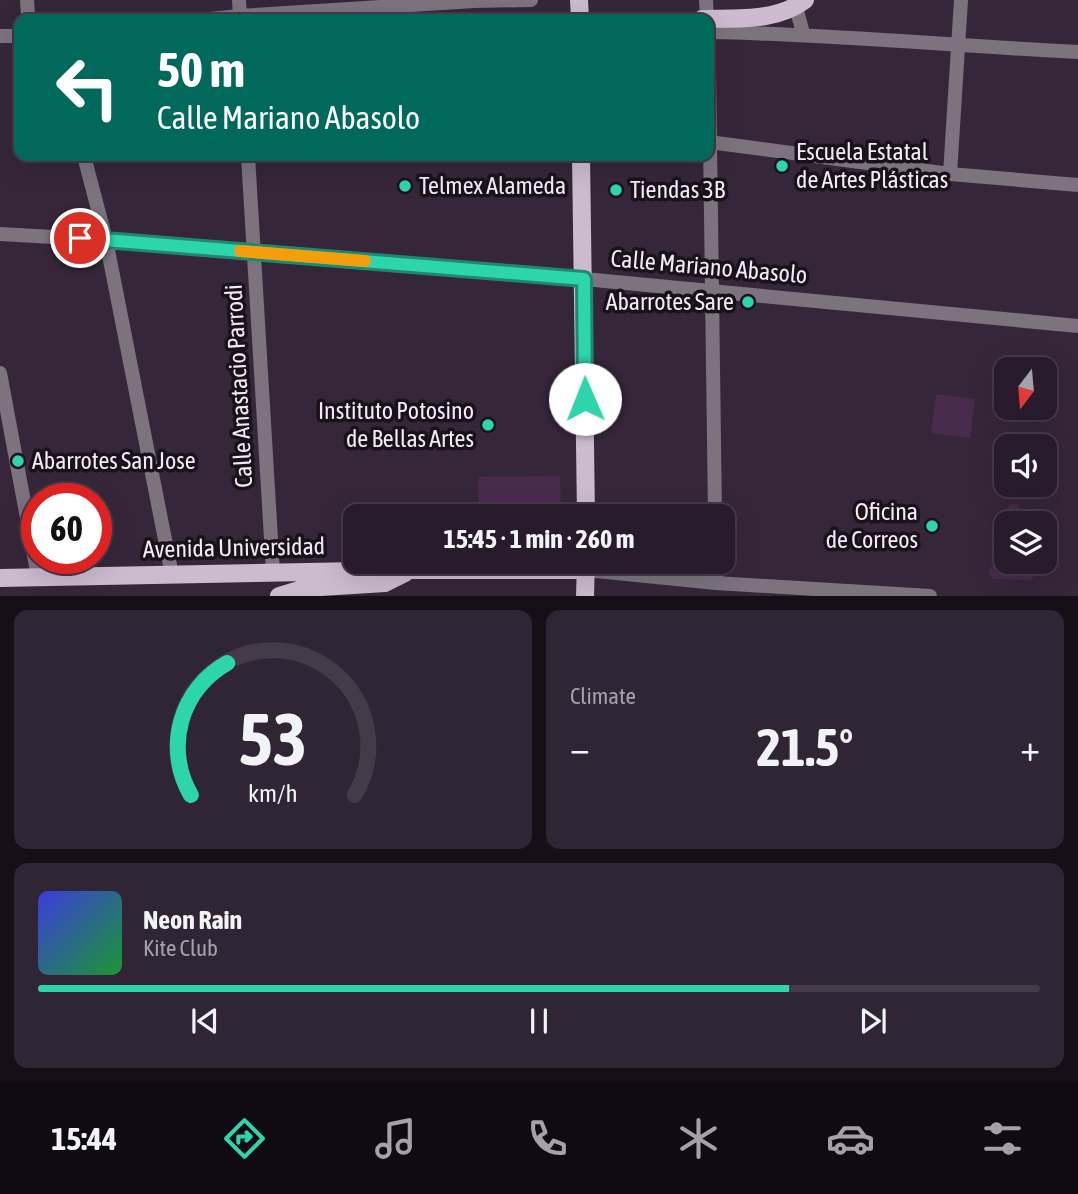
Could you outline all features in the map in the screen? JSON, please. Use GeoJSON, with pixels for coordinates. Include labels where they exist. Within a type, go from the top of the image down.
{"type":"FeatureCollection","features":[{"type":"Feature","properties":{"kind":"main road"},"geometry":{"type":"LineString","coordinates":[[714,17],[749,9],[770,16],[798,2]]}},
{"type":"Feature","properties":{"kind":"main road"},"geometry":{"type":"LineString","coordinates":[[581,161],[586,504]]}},
{"type":"Feature","properties":{"kind":"main road","name":"Avenida Universidad"},"geometry":{"type":"LineString","coordinates":[[0,578],[343,571]]}},
{"type":"Feature","properties":{"kind":"main road"},"geometry":{"type":"LineString","coordinates":[[279,596],[305,588],[385,583],[403,574]]}},
{"type":"Feature","properties":{"kind":"main road"},"geometry":{"type":"LineString","coordinates":[[584,594],[585,574]]}},
{"type":"Feature","properties":{"kind":"street"},"geometry":{"type":"LineString","coordinates":[[295,14],[474,1],[531,0]]}},
{"type":"Feature","properties":{"kind":"street"},"geometry":{"type":"LineString","coordinates":[[950,174],[961,0]]}},
{"type":"Feature","properties":{"kind":"street"},"geometry":{"type":"LineString","coordinates":[[798,2],[803,33]]}},
{"type":"Feature","properties":{"kind":"street"},"geometry":{"type":"LineString","coordinates":[[714,32],[803,33],[958,47],[1078,52]]}},
{"type":"Feature","properties":{"kind":"street"},"geometry":{"type":"LineString","coordinates":[[714,143],[950,174],[1078,185]]}},
{"type":"Feature","properties":{"kind":"street"},"geometry":{"type":"LineString","coordinates":[[85,161],[106,240],[172,575]]}},
{"type":"Feature","properties":{"kind":"street","name":"Calle Anastacio Parrodi"},"geometry":{"type":"LineString","coordinates":[[248,161],[272,572]]}},
{"type":"Feature","properties":{"kind":"street"},"geometry":{"type":"LineString","coordinates":[[710,161],[715,504]]}},
{"type":"Feature","properties":{"kind":"street","name":"Calle Mariano Abasolo"},"geometry":{"type":"LineString","coordinates":[[0,234],[106,240],[713,290],[1078,326]]}},
{"type":"Feature","properties":{"kind":"street"},"geometry":{"type":"LineString","coordinates":[[0,373],[38,577]]}},
{"type":"Feature","properties":{"kind":"street","name":"Avenida Universidad"},"geometry":{"type":"LineString","coordinates":[[647,574],[716,583],[930,596]]}},
{"type":"Feature","properties":{"kind":"street"},"geometry":{"type":"LineString","coordinates":[[716,574],[716,583]]}},
{"type":"Feature","properties":{"kind":"shaded area"},"geometry":{"type":"Polygon","coordinates":[[[936,394],[975,399],[970,438],[931,433],[936,394]]]}},
{"type":"Feature","properties":{"kind":"shaded area"},"geometry":{"type":"Polygon","coordinates":[[[560,476],[561,504],[479,504],[478,477],[560,476]]]}},
{"type":"Feature","properties":{"kind":"shaded area"},"geometry":{"type":"Polygon","coordinates":[[[1014,503],[1019,506],[1019,511],[1007,511],[1009,505],[1014,503]]]}},
{"type":"Feature","properties":{"kind":"shaded area"},"geometry":{"type":"Polygon","coordinates":[[[994,562],[994,574],[1034,576],[1031,580],[995,579],[988,571],[994,562]]]}},
{"type":"Feature","properties":{"kind":"slow traffic"},"geometry":{"type":"LineString","coordinates":[[240,251],[365,261]]}},
{"type":"Feature","properties":{"kind":"place","name":"Escuela Estatal de Artes Plásticas"},"geometry":{"type":"Point","coordinates":[782,166]}},
{"type":"Feature","properties":{"kind":"place","name":"Telmex Alameda"},"geometry":{"type":"Point","coordinates":[405,186]}},
{"type":"Feature","properties":{"kind":"place","name":"Tiendas 3B"},"geometry":{"type":"Point","coordinates":[616,190]}},
{"type":"Feature","properties":{"kind":"place","name":"Abarrotes Sare"},"geometry":{"type":"Point","coordinates":[748,302]}},
{"type":"Feature","properties":{"kind":"place","name":"Instituto Potosino de Bellas Artes"},"geometry":{"type":"Point","coordinates":[488,425]}},
{"type":"Feature","properties":{"kind":"place","name":"Abarrotes San Jose"},"geometry":{"type":"Point","coordinates":[18,461]}},
{"type":"Feature","properties":{"kind":"place","name":"Oficina de Correos"},"geometry":{"type":"Point","coordinates":[932,526]}},
{"type":"Feature","properties":{"kind":"route"},"geometry":{"type":"LineString","coordinates":[[80,238],[584,279],[585,399]]}}]}
